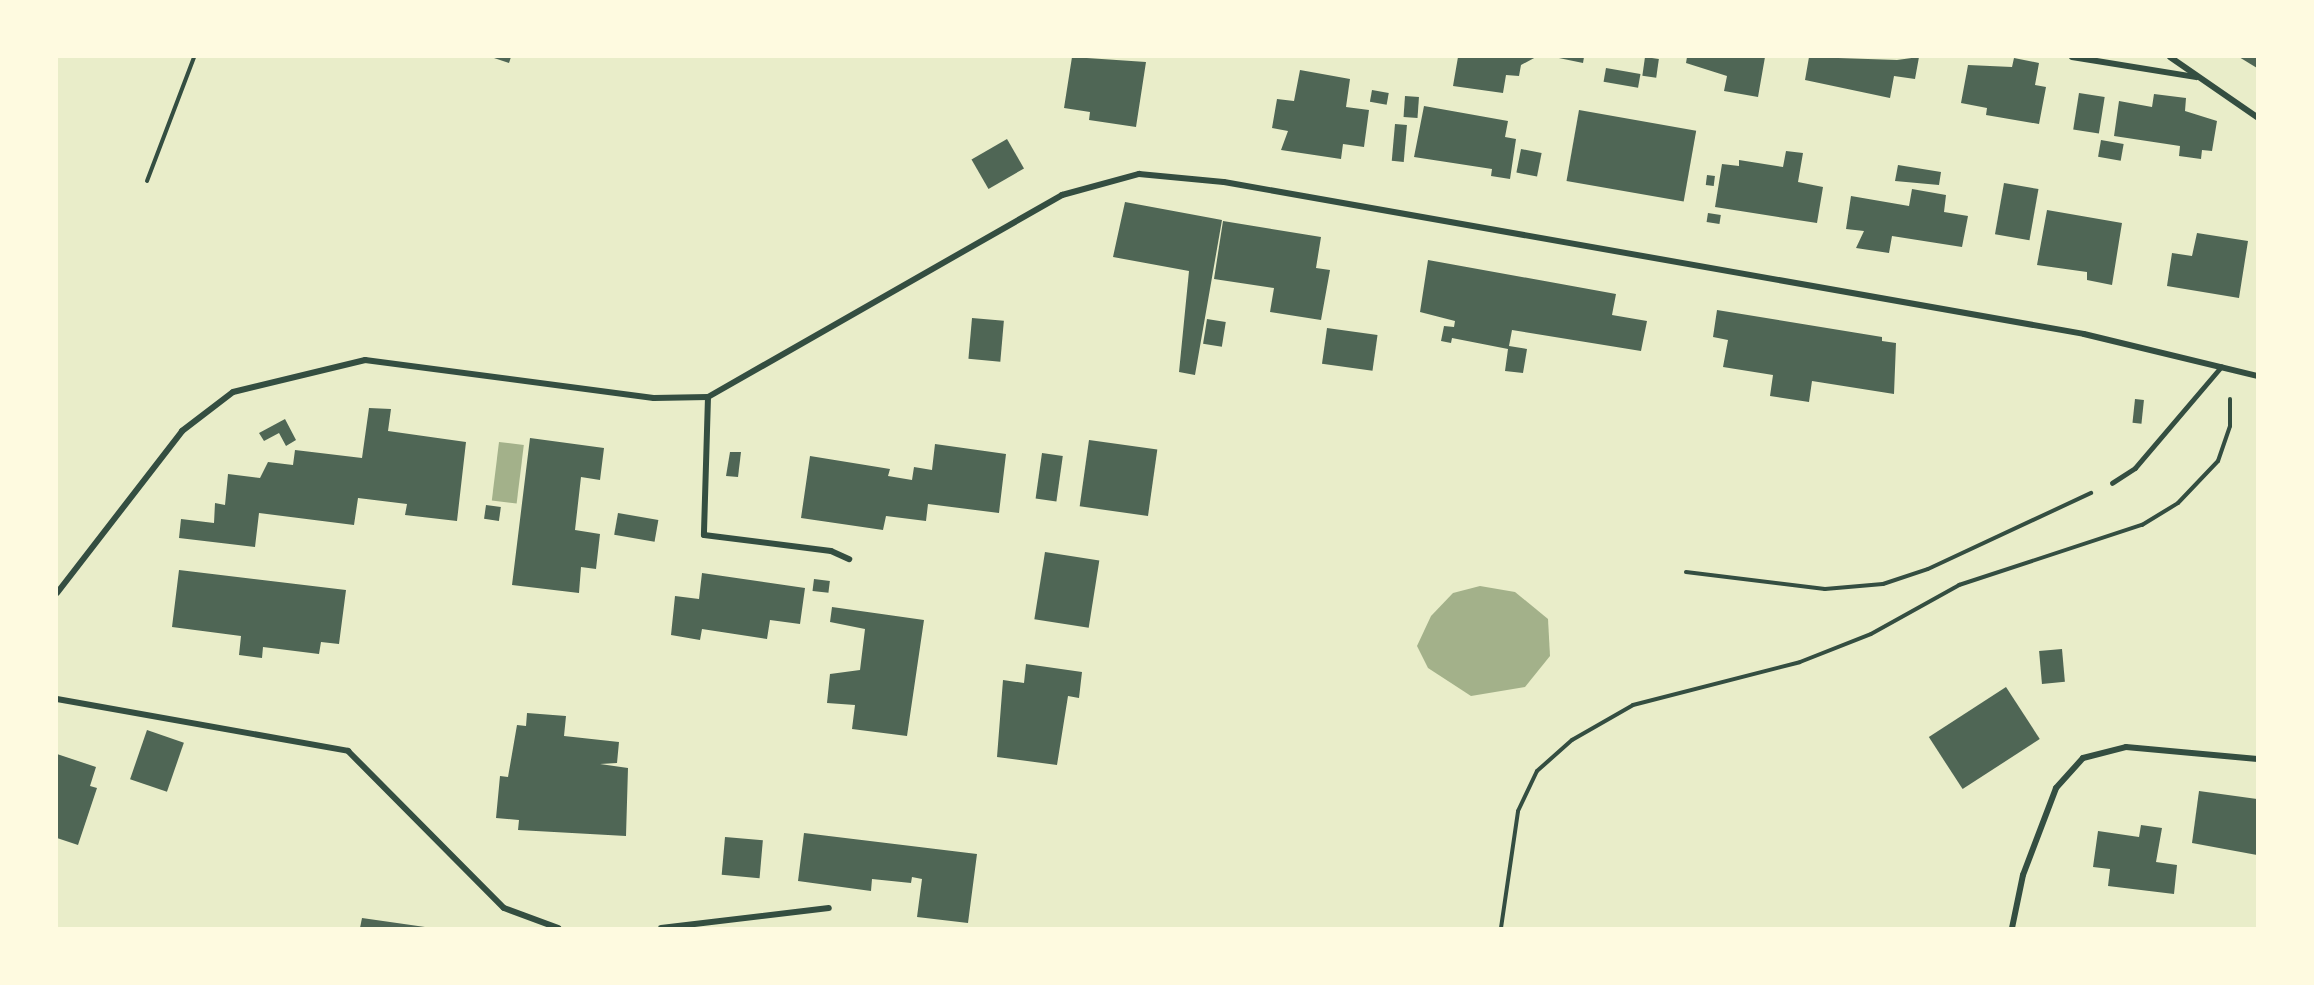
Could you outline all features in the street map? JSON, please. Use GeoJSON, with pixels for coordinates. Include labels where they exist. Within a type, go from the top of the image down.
{"type":"FeatureCollection","features":[{"type":"Feature","properties":{"kind":"street"},"geometry":{"type":"LineString","coordinates":[[2072,57],[2196,77]]}},
{"type":"Feature","properties":{"kind":"street"},"geometry":{"type":"LineString","coordinates":[[2170,57],[2257,117]]}},
{"type":"Feature","properties":{"kind":"street"},"geometry":{"type":"LineString","coordinates":[[57,593],[182,431],[233,392],[288,375],[365,360],[654,398],[708,397],[1062,195],[1139,174],[1224,182],[2084,334],[2257,376]]}},
{"type":"Feature","properties":{"kind":"street"},"geometry":{"type":"LineString","coordinates":[[708,397],[704,535],[831,551],[849,559]]}},
{"type":"Feature","properties":{"kind":"street"},"geometry":{"type":"LineString","coordinates":[[57,699],[348,751],[504,908],[558,928]]}},
{"type":"Feature","properties":{"kind":"street"},"geometry":{"type":"LineString","coordinates":[[2012,928],[2023,875],[2056,788],[2083,758],[2126,747],[2257,759]]}},
{"type":"Feature","properties":{"kind":"street"},"geometry":{"type":"LineString","coordinates":[[661,928],[829,908]]}},
{"type":"Feature","properties":{"kind":"lane"},"geometry":{"type":"LineString","coordinates":[[2112,483],[2135,468],[2221,367]]}},
{"type":"Feature","properties":{"kind":"path"},"geometry":{"type":"LineString","coordinates":[[147,181],[194,57]]}},
{"type":"Feature","properties":{"kind":"path"},"geometry":{"type":"LineString","coordinates":[[1501,928],[1518,811],[1537,771],[1572,740],[1633,705],[1800,662],[1870,634],[1959,585],[2142,525],[2178,503],[2218,461],[2230,426],[2221,367]]}},
{"type":"Feature","properties":{"kind":"path"},"geometry":{"type":"LineString","coordinates":[[1686,572],[1825,589],[1883,584],[1928,569],[2112,483]]}},
{"type":"Feature","properties":{"kind":"shaded area"},"geometry":{"type":"Polygon","coordinates":[[[499,442],[524,445],[517,504],[492,501],[499,442]]]}},
{"type":"Feature","properties":{"kind":"shaded area"},"geometry":{"type":"Polygon","coordinates":[[[1480,586],[1515,592],[1548,619],[1550,656],[1525,687],[1471,696],[1428,668],[1417,646],[1431,616],[1453,593],[1480,586]]]}},
{"type":"Feature","properties":{"kind":"building"},"geometry":{"type":"Polygon","coordinates":[[[491,57],[511,57],[509,63],[491,57]]]}},
{"type":"Feature","properties":{"kind":"building"},"geometry":{"type":"Polygon","coordinates":[[[1072,57],[1146,62],[1136,127],[1089,120],[1090,112],[1064,108],[1072,57]]]}},
{"type":"Feature","properties":{"kind":"building"},"geometry":{"type":"Polygon","coordinates":[[[1458,57],[1536,57],[1521,65],[1519,76],[1506,75],[1503,93],[1453,86],[1458,57]]]}},
{"type":"Feature","properties":{"kind":"building"},"geometry":{"type":"Polygon","coordinates":[[[1554,57],[1584,57],[1583,63],[1554,57]]]}},
{"type":"Feature","properties":{"kind":"building"},"geometry":{"type":"Polygon","coordinates":[[[1645,57],[1659,59],[1656,78],[1642,76],[1645,57]]]}},
{"type":"Feature","properties":{"kind":"building"},"geometry":{"type":"Polygon","coordinates":[[[1687,57],[1765,57],[1758,97],[1724,91],[1727,76],[1686,63],[1687,57]]]}},
{"type":"Feature","properties":{"kind":"building"},"geometry":{"type":"Polygon","coordinates":[[[1809,57],[1897,60],[1919,57],[1915,79],[1894,76],[1890,98],[1805,80],[1809,57]]]}},
{"type":"Feature","properties":{"kind":"building"},"geometry":{"type":"Polygon","coordinates":[[[2239,57],[2257,57],[2257,68],[2239,57]]]}},
{"type":"Feature","properties":{"kind":"building"},"geometry":{"type":"Polygon","coordinates":[[[2014,58],[2039,63],[2035,85],[2046,87],[2039,124],[1986,115],[1987,108],[1961,103],[1968,65],[2012,67],[2014,58]]]}},
{"type":"Feature","properties":{"kind":"building"},"geometry":{"type":"Polygon","coordinates":[[[1606,68],[1640,74],[1638,88],[1604,82],[1606,68]]]}},
{"type":"Feature","properties":{"kind":"building"},"geometry":{"type":"Polygon","coordinates":[[[1300,70],[1350,79],[1346,107],[1369,110],[1364,147],[1343,144],[1341,159],[1281,150],[1288,131],[1272,128],[1277,99],[1294,101],[1300,70]]]}},
{"type":"Feature","properties":{"kind":"building"},"geometry":{"type":"Polygon","coordinates":[[[1372,90],[1389,93],[1387,105],[1370,102],[1372,90]]]}},
{"type":"Feature","properties":{"kind":"building"},"geometry":{"type":"Polygon","coordinates":[[[2079,93],[2105,97],[2099,134],[2073,130],[2079,93]]]}},
{"type":"Feature","properties":{"kind":"building"},"geometry":{"type":"Polygon","coordinates":[[[2154,94],[2186,98],[2185,111],[2217,121],[2212,151],[2202,150],[2201,159],[2179,156],[2180,146],[2114,136],[2119,101],[2152,107],[2154,94]]]}},
{"type":"Feature","properties":{"kind":"building"},"geometry":{"type":"Polygon","coordinates":[[[1405,96],[1419,97],[1418,118],[1404,117],[1405,96]]]}},
{"type":"Feature","properties":{"kind":"building"},"geometry":{"type":"Polygon","coordinates":[[[1424,106],[1508,121],[1505,137],[1516,139],[1510,179],[1491,176],[1492,169],[1414,157],[1424,106]]]}},
{"type":"Feature","properties":{"kind":"building"},"geometry":{"type":"Polygon","coordinates":[[[1579,110],[1696,131],[1684,202],[1566,181],[1579,110]]]}},
{"type":"Feature","properties":{"kind":"building"},"geometry":{"type":"Polygon","coordinates":[[[1395,124],[1407,125],[1404,162],[1392,161],[1395,124]]]}},
{"type":"Feature","properties":{"kind":"building"},"geometry":{"type":"Polygon","coordinates":[[[1007,139],[1024,168],[988,189],[971,160],[1007,139]]]}},
{"type":"Feature","properties":{"kind":"building"},"geometry":{"type":"Polygon","coordinates":[[[2101,140],[2124,144],[2121,161],[2098,157],[2101,140]]]}},
{"type":"Feature","properties":{"kind":"building"},"geometry":{"type":"Polygon","coordinates":[[[1521,149],[1542,153],[1537,177],[1516,173],[1521,149]]]}},
{"type":"Feature","properties":{"kind":"building"},"geometry":{"type":"Polygon","coordinates":[[[1786,151],[1803,153],[1798,182],[1823,187],[1817,223],[1715,207],[1722,164],[1739,166],[1739,160],[1783,167],[1786,151]]]}},
{"type":"Feature","properties":{"kind":"building"},"geometry":{"type":"Polygon","coordinates":[[[1898,165],[1941,172],[1939,185],[1895,181],[1898,165]]]}},
{"type":"Feature","properties":{"kind":"building"},"geometry":{"type":"Polygon","coordinates":[[[1707,175],[1715,176],[1714,186],[1706,185],[1707,175]]]}},
{"type":"Feature","properties":{"kind":"building"},"geometry":{"type":"Polygon","coordinates":[[[2004,183],[2038,189],[2029,240],[1995,234],[2004,183]]]}},
{"type":"Feature","properties":{"kind":"building"},"geometry":{"type":"Polygon","coordinates":[[[1912,189],[1946,195],[1944,212],[1968,216],[1962,247],[1892,236],[1889,253],[1856,248],[1864,231],[1846,229],[1851,196],[1909,206],[1912,189]]]}},
{"type":"Feature","properties":{"kind":"building"},"geometry":{"type":"Polygon","coordinates":[[[1125,202],[1222,220],[1195,375],[1179,372],[1189,271],[1113,257],[1125,202]]]}},
{"type":"Feature","properties":{"kind":"building"},"geometry":{"type":"Polygon","coordinates":[[[2047,210],[2122,223],[2112,285],[2087,280],[2087,272],[2037,265],[2047,210]]]}},
{"type":"Feature","properties":{"kind":"building"},"geometry":{"type":"Polygon","coordinates":[[[1708,213],[1721,215],[1719,224],[1707,222],[1708,213]]]}},
{"type":"Feature","properties":{"kind":"building"},"geometry":{"type":"Polygon","coordinates":[[[1223,221],[1321,237],[1316,268],[1330,270],[1321,320],[1270,312],[1274,288],[1214,279],[1223,221]]]}},
{"type":"Feature","properties":{"kind":"building"},"geometry":{"type":"Polygon","coordinates":[[[2197,233],[2248,241],[2239,298],[2167,286],[2172,253],[2192,256],[2197,233]]]}},
{"type":"Feature","properties":{"kind":"building"},"geometry":{"type":"Polygon","coordinates":[[[1428,260],[1616,294],[1612,315],[1647,321],[1641,351],[1512,330],[1509,346],[1527,349],[1523,373],[1505,371],[1508,349],[1452,338],[1451,343],[1441,341],[1444,326],[1454,327],[1455,321],[1420,312],[1428,260]]]}},
{"type":"Feature","properties":{"kind":"building"},"geometry":{"type":"Polygon","coordinates":[[[1717,310],[1882,337],[1882,341],[1896,343],[1894,394],[1812,381],[1809,402],[1770,396],[1773,375],[1723,367],[1728,340],[1713,337],[1717,310]]]}},
{"type":"Feature","properties":{"kind":"building"},"geometry":{"type":"Polygon","coordinates":[[[972,318],[1004,321],[1000,362],[968,359],[972,318]]]}},
{"type":"Feature","properties":{"kind":"building"},"geometry":{"type":"Polygon","coordinates":[[[1207,319],[1226,322],[1222,347],[1203,344],[1207,319]]]}},
{"type":"Feature","properties":{"kind":"building"},"geometry":{"type":"Polygon","coordinates":[[[1327,328],[1378,335],[1372,371],[1322,364],[1327,328]]]}},
{"type":"Feature","properties":{"kind":"building"},"geometry":{"type":"Polygon","coordinates":[[[2135,399],[2144,400],[2141,424],[2132,423],[2135,399]]]}},
{"type":"Feature","properties":{"kind":"building"},"geometry":{"type":"Polygon","coordinates":[[[369,408],[391,409],[388,431],[466,442],[457,521],[405,515],[407,504],[358,498],[354,525],[259,513],[255,547],[179,538],[181,519],[214,523],[215,503],[225,505],[228,474],[260,478],[268,462],[293,465],[295,450],[362,458],[369,408]]]}},
{"type":"Feature","properties":{"kind":"building"},"geometry":{"type":"Polygon","coordinates":[[[285,419],[296,440],[286,446],[279,433],[264,441],[259,433],[285,419]]]}},
{"type":"Feature","properties":{"kind":"building"},"geometry":{"type":"Polygon","coordinates":[[[530,438],[604,448],[600,480],[581,477],[575,530],[600,534],[596,569],[581,567],[579,593],[512,585],[530,438]]]}},
{"type":"Feature","properties":{"kind":"building"},"geometry":{"type":"Polygon","coordinates":[[[1089,440],[1157,450],[1148,516],[1080,506],[1089,440]]]}},
{"type":"Feature","properties":{"kind":"building"},"geometry":{"type":"Polygon","coordinates":[[[935,444],[1006,454],[999,513],[928,504],[926,521],[886,516],[883,530],[801,518],[810,456],[890,469],[888,476],[912,480],[914,467],[932,470],[935,444]]]}},
{"type":"Feature","properties":{"kind":"building"},"geometry":{"type":"Polygon","coordinates":[[[730,452],[741,452],[738,477],[726,476],[730,452]]]}},
{"type":"Feature","properties":{"kind":"building"},"geometry":{"type":"Polygon","coordinates":[[[1042,453],[1063,456],[1056,501],[1036,499],[1042,453]]]}},
{"type":"Feature","properties":{"kind":"building"},"geometry":{"type":"Polygon","coordinates":[[[486,505],[501,507],[499,521],[484,519],[486,505]]]}},
{"type":"Feature","properties":{"kind":"building"},"geometry":{"type":"Polygon","coordinates":[[[618,513],[658,520],[655,542],[614,535],[618,513]]]}},
{"type":"Feature","properties":{"kind":"building"},"geometry":{"type":"Polygon","coordinates":[[[1045,552],[1099,561],[1089,628],[1034,619],[1045,552]]]}},
{"type":"Feature","properties":{"kind":"building"},"geometry":{"type":"Polygon","coordinates":[[[179,570],[346,590],[339,644],[321,642],[319,654],[263,647],[262,658],[239,655],[241,636],[172,627],[179,570]]]}},
{"type":"Feature","properties":{"kind":"building"},"geometry":{"type":"Polygon","coordinates":[[[702,573],[805,588],[800,624],[770,620],[767,639],[702,629],[700,640],[671,635],[675,596],[699,599],[702,573]]]}},
{"type":"Feature","properties":{"kind":"building"},"geometry":{"type":"Polygon","coordinates":[[[814,579],[830,581],[828,593],[813,591],[814,579]]]}},
{"type":"Feature","properties":{"kind":"building"},"geometry":{"type":"Polygon","coordinates":[[[832,607],[924,620],[907,736],[852,729],[855,705],[827,703],[830,674],[860,670],[865,629],[830,622],[832,607]]]}},
{"type":"Feature","properties":{"kind":"building"},"geometry":{"type":"Polygon","coordinates":[[[2062,649],[2065,682],[2042,684],[2039,651],[2062,649]]]}},
{"type":"Feature","properties":{"kind":"building"},"geometry":{"type":"Polygon","coordinates":[[[1026,664],[1082,672],[1079,698],[1068,696],[1057,765],[997,757],[1003,680],[1024,683],[1026,664]]]}},
{"type":"Feature","properties":{"kind":"building"},"geometry":{"type":"Polygon","coordinates":[[[2006,687],[2040,739],[1963,789],[1929,737],[2006,687]]]}},
{"type":"Feature","properties":{"kind":"building"},"geometry":{"type":"Polygon","coordinates":[[[527,713],[566,716],[564,736],[619,742],[617,763],[600,764],[628,768],[626,836],[518,830],[519,820],[496,818],[500,776],[508,777],[517,725],[526,726],[527,713]]]}},
{"type":"Feature","properties":{"kind":"building"},"geometry":{"type":"Polygon","coordinates":[[[147,730],[184,743],[167,792],[130,779],[147,730]]]}},
{"type":"Feature","properties":{"kind":"building"},"geometry":{"type":"Polygon","coordinates":[[[57,754],[96,767],[90,786],[97,788],[78,845],[57,838],[57,754]]]}},
{"type":"Feature","properties":{"kind":"building"},"geometry":{"type":"Polygon","coordinates":[[[2199,791],[2257,799],[2257,855],[2192,843],[2199,791]]]}},
{"type":"Feature","properties":{"kind":"building"},"geometry":{"type":"Polygon","coordinates":[[[2141,825],[2162,828],[2156,862],[2177,865],[2174,894],[2108,886],[2110,869],[2093,867],[2098,831],[2139,837],[2141,825]]]}},
{"type":"Feature","properties":{"kind":"building"},"geometry":{"type":"Polygon","coordinates":[[[804,833],[977,854],[968,923],[917,917],[922,879],[912,877],[911,883],[872,879],[871,891],[798,881],[804,833]]]}},
{"type":"Feature","properties":{"kind":"building"},"geometry":{"type":"Polygon","coordinates":[[[725,837],[763,840],[760,878],[722,875],[725,837]]]}},
{"type":"Feature","properties":{"kind":"building"},"geometry":{"type":"Polygon","coordinates":[[[362,918],[425,927],[360,928],[362,918]]]}}]}
